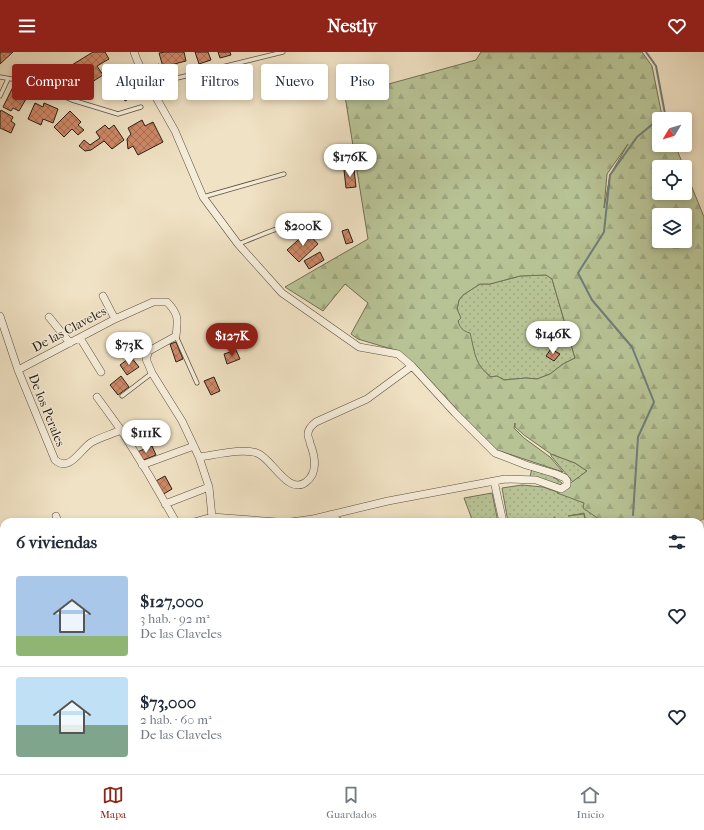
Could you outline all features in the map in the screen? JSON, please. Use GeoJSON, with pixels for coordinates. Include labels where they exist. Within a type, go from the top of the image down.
{"type":"FeatureCollection","features":[{"type":"Feature","properties":{"kind":"street"},"geometry":{"type":"LineString","coordinates":[[134,52],[139,64]]}},
{"type":"Feature","properties":{"kind":"street"},"geometry":{"type":"LineString","coordinates":[[157,100],[175,131],[203,197],[238,244],[282,293],[359,348],[398,354],[412,366],[455,413],[495,453],[526,465],[556,474],[565,478],[567,482],[567,485],[561,489],[536,480],[516,479],[494,481],[388,501],[319,518]]}},
{"type":"Feature","properties":{"kind":"street"},"geometry":{"type":"LineString","coordinates":[[103,296],[115,319]]}},
{"type":"Feature","properties":{"kind":"street","name":"De las Claveles"},"geometry":{"type":"LineString","coordinates":[[18,370],[115,319],[153,302],[167,302],[176,310],[178,323],[176,336]]}},
{"type":"Feature","properties":{"kind":"street","name":"De los Perales"},"geometry":{"type":"LineString","coordinates":[[0,316],[18,370],[47,439],[52,456],[59,464],[69,464],[91,442],[121,430]]}},
{"type":"Feature","properties":{"kind":"street"},"geometry":{"type":"LineString","coordinates":[[49,317],[70,343]]}},
{"type":"Feature","properties":{"kind":"street"},"geometry":{"type":"LineString","coordinates":[[176,336],[149,351],[146,359],[152,373],[182,421],[199,457],[209,487],[212,517]]}},
{"type":"Feature","properties":{"kind":"street"},"geometry":{"type":"LineString","coordinates":[[80,338],[100,372]]}},
{"type":"Feature","properties":{"kind":"street"},"geometry":{"type":"LineString","coordinates":[[199,457],[239,451],[258,453],[291,484],[297,486],[302,485],[312,474],[315,463],[307,434],[311,426],[316,422],[367,399],[412,366]]}},
{"type":"Feature","properties":{"kind":"street"},"geometry":{"type":"LineString","coordinates":[[98,397],[121,430],[174,518]]}},
{"type":"Feature","properties":{"kind":"street"},"geometry":{"type":"LineString","coordinates":[[142,465],[194,446]]}},
{"type":"Feature","properties":{"kind":"street"},"geometry":{"type":"LineString","coordinates":[[494,481],[502,518]]}},
{"type":"Feature","properties":{"kind":"street"},"geometry":{"type":"LineString","coordinates":[[165,504],[209,487]]}},
{"type":"Feature","properties":{"kind":"street"},"geometry":{"type":"LineString","coordinates":[[208,518],[225,518]]}},
{"type":"Feature","properties":{"kind":"lane"},"geometry":{"type":"LineString","coordinates":[[178,78],[283,52]]}},
{"type":"Feature","properties":{"kind":"lane"},"geometry":{"type":"LineString","coordinates":[[0,78],[29,82],[72,100],[118,114],[141,106]]}},
{"type":"Feature","properties":{"kind":"lane"},"geometry":{"type":"LineString","coordinates":[[0,96],[8,79]]}},
{"type":"Feature","properties":{"kind":"lane"},"geometry":{"type":"LineString","coordinates":[[203,197],[284,174]]}},
{"type":"Feature","properties":{"kind":"lane"},"geometry":{"type":"LineString","coordinates":[[238,244],[285,226],[298,223],[313,224]]}},
{"type":"Feature","properties":{"kind":"lane"},"geometry":{"type":"LineString","coordinates":[[176,336],[197,383]]}},
{"type":"Feature","properties":{"kind":"lane"},"geometry":{"type":"LineString","coordinates":[[122,396],[152,373]]}},
{"type":"Feature","properties":{"kind":"green space"},"geometry":{"type":"Polygon","coordinates":[[[481,52],[642,52],[652,66],[662,112],[652,112],[652,152],[678,152],[681,160],[652,160],[652,200],[692,200],[692,187],[704,217],[704,518],[597,518],[583,508],[584,503],[557,493],[587,471],[575,463],[551,454],[524,435],[515,427],[515,423],[514,428],[524,438],[550,457],[563,472],[497,450],[398,351],[358,339],[351,334],[368,303],[345,284],[323,311],[285,287],[368,239],[346,100],[389,100],[389,84],[476,60],[481,52]],[[628,144],[607,174],[604,208],[610,175],[628,144]],[[546,275],[520,276],[490,284],[480,284],[463,295],[459,300],[457,309],[461,318],[458,321],[462,329],[470,333],[478,362],[485,372],[491,377],[497,376],[504,380],[526,378],[537,379],[550,374],[563,364],[575,358],[552,279],[546,275]]]}},
{"type":"Feature","properties":{"kind":"green space"},"geometry":{"type":"Polygon","coordinates":[[[546,275],[552,279],[575,358],[563,364],[550,374],[537,379],[526,378],[504,380],[497,376],[491,377],[479,366],[464,331],[459,327],[457,309],[459,300],[463,295],[480,284],[490,284],[520,276],[546,275]]]}},
{"type":"Feature","properties":{"kind":"green space"},"geometry":{"type":"Polygon","coordinates":[[[551,454],[575,463],[587,471],[573,482],[551,456],[551,454]]]}},
{"type":"Feature","properties":{"kind":"green space"},"geometry":{"type":"Polygon","coordinates":[[[532,468],[552,476],[562,484],[530,477],[532,468]]]}},
{"type":"Feature","properties":{"kind":"green space"},"geometry":{"type":"Polygon","coordinates":[[[522,485],[543,487],[584,503],[597,518],[585,518],[584,513],[568,516],[584,514],[584,518],[507,518],[502,488],[522,485]]]}},
{"type":"Feature","properties":{"kind":"green space"},"geometry":{"type":"Polygon","coordinates":[[[492,493],[497,518],[472,518],[464,498],[492,493]]]}},
{"type":"Feature","properties":{"kind":"building"},"geometry":{"type":"Polygon","coordinates":[[[0,52],[13,52],[0,64],[0,52]]]}},
{"type":"Feature","properties":{"kind":"building"},"geometry":{"type":"Polygon","coordinates":[[[93,52],[105,52],[109,59],[97,66],[102,76],[94,81],[94,64],[74,64],[93,52]]]}},
{"type":"Feature","properties":{"kind":"building"},"geometry":{"type":"Polygon","coordinates":[[[184,52],[186,61],[174,64],[162,64],[159,53],[184,52]]]}},
{"type":"Feature","properties":{"kind":"building"},"geometry":{"type":"Polygon","coordinates":[[[195,52],[208,52],[211,60],[199,64],[195,52]]]}},
{"type":"Feature","properties":{"kind":"building"},"geometry":{"type":"Polygon","coordinates":[[[218,52],[230,52],[231,55],[220,58],[218,52]]]}},
{"type":"Feature","properties":{"kind":"building"},"geometry":{"type":"Polygon","coordinates":[[[12,89],[12,100],[25,100],[19,111],[13,108],[11,111],[3,107],[12,89]]]}},
{"type":"Feature","properties":{"kind":"building"},"geometry":{"type":"Polygon","coordinates":[[[35,103],[43,107],[44,103],[58,109],[53,123],[43,119],[41,125],[28,119],[35,103]]]}},
{"type":"Feature","properties":{"kind":"building"},"geometry":{"type":"Polygon","coordinates":[[[1,110],[13,117],[11,121],[15,124],[11,133],[0,128],[1,110]]]}},
{"type":"Feature","properties":{"kind":"building"},"geometry":{"type":"Polygon","coordinates":[[[70,111],[81,122],[78,125],[84,130],[78,135],[72,129],[64,137],[54,127],[70,111]]]}},
{"type":"Feature","properties":{"kind":"building"},"geometry":{"type":"Polygon","coordinates":[[[142,120],[145,126],[153,122],[163,142],[138,155],[133,146],[128,149],[127,139],[131,134],[128,128],[142,120]]]}},
{"type":"Feature","properties":{"kind":"building"},"geometry":{"type":"Polygon","coordinates":[[[105,125],[109,129],[114,125],[124,140],[112,149],[104,141],[91,150],[85,151],[79,146],[84,140],[90,145],[100,138],[96,132],[105,125]]]}},
{"type":"Feature","properties":{"kind":"building"},"geometry":{"type":"Polygon","coordinates":[[[354,169],[356,187],[346,188],[344,170],[354,169]]]}},
{"type":"Feature","properties":{"kind":"building"},"geometry":{"type":"Polygon","coordinates":[[[348,229],[353,242],[346,244],[342,231],[348,229]]]}},
{"type":"Feature","properties":{"kind":"building"},"geometry":{"type":"Polygon","coordinates":[[[307,232],[318,244],[299,262],[287,250],[307,232]]]}},
{"type":"Feature","properties":{"kind":"building"},"geometry":{"type":"Polygon","coordinates":[[[320,252],[324,260],[309,269],[304,261],[320,252]]]}},
{"type":"Feature","properties":{"kind":"building"},"geometry":{"type":"Polygon","coordinates":[[[176,342],[183,359],[176,362],[170,344],[176,342]]]}},
{"type":"Feature","properties":{"kind":"building"},"geometry":{"type":"Polygon","coordinates":[[[551,349],[560,354],[554,361],[546,356],[551,349]]]}},
{"type":"Feature","properties":{"kind":"building"},"geometry":{"type":"Polygon","coordinates":[[[236,350],[240,359],[227,364],[224,354],[236,350]]]}},
{"type":"Feature","properties":{"kind":"building"},"geometry":{"type":"Polygon","coordinates":[[[131,357],[139,367],[127,375],[120,365],[131,357]]]}},
{"type":"Feature","properties":{"kind":"building"},"geometry":{"type":"Polygon","coordinates":[[[121,376],[129,387],[118,395],[110,385],[121,376]]]}},
{"type":"Feature","properties":{"kind":"building"},"geometry":{"type":"Polygon","coordinates":[[[214,377],[220,391],[211,395],[204,381],[214,377]]]}},
{"type":"Feature","properties":{"kind":"building"},"geometry":{"type":"Polygon","coordinates":[[[152,446],[156,455],[141,461],[137,452],[152,446]]]}},
{"type":"Feature","properties":{"kind":"building"},"geometry":{"type":"Polygon","coordinates":[[[165,476],[172,489],[162,495],[154,482],[165,476]]]}},
{"type":"Feature","properties":{"kind":"waterway"},"geometry":{"type":"LineString","coordinates":[[633,515],[638,437],[654,402],[632,347],[592,300],[578,273],[604,232],[610,175],[637,137],[665,114],[656,66],[646,52]]}}]}
